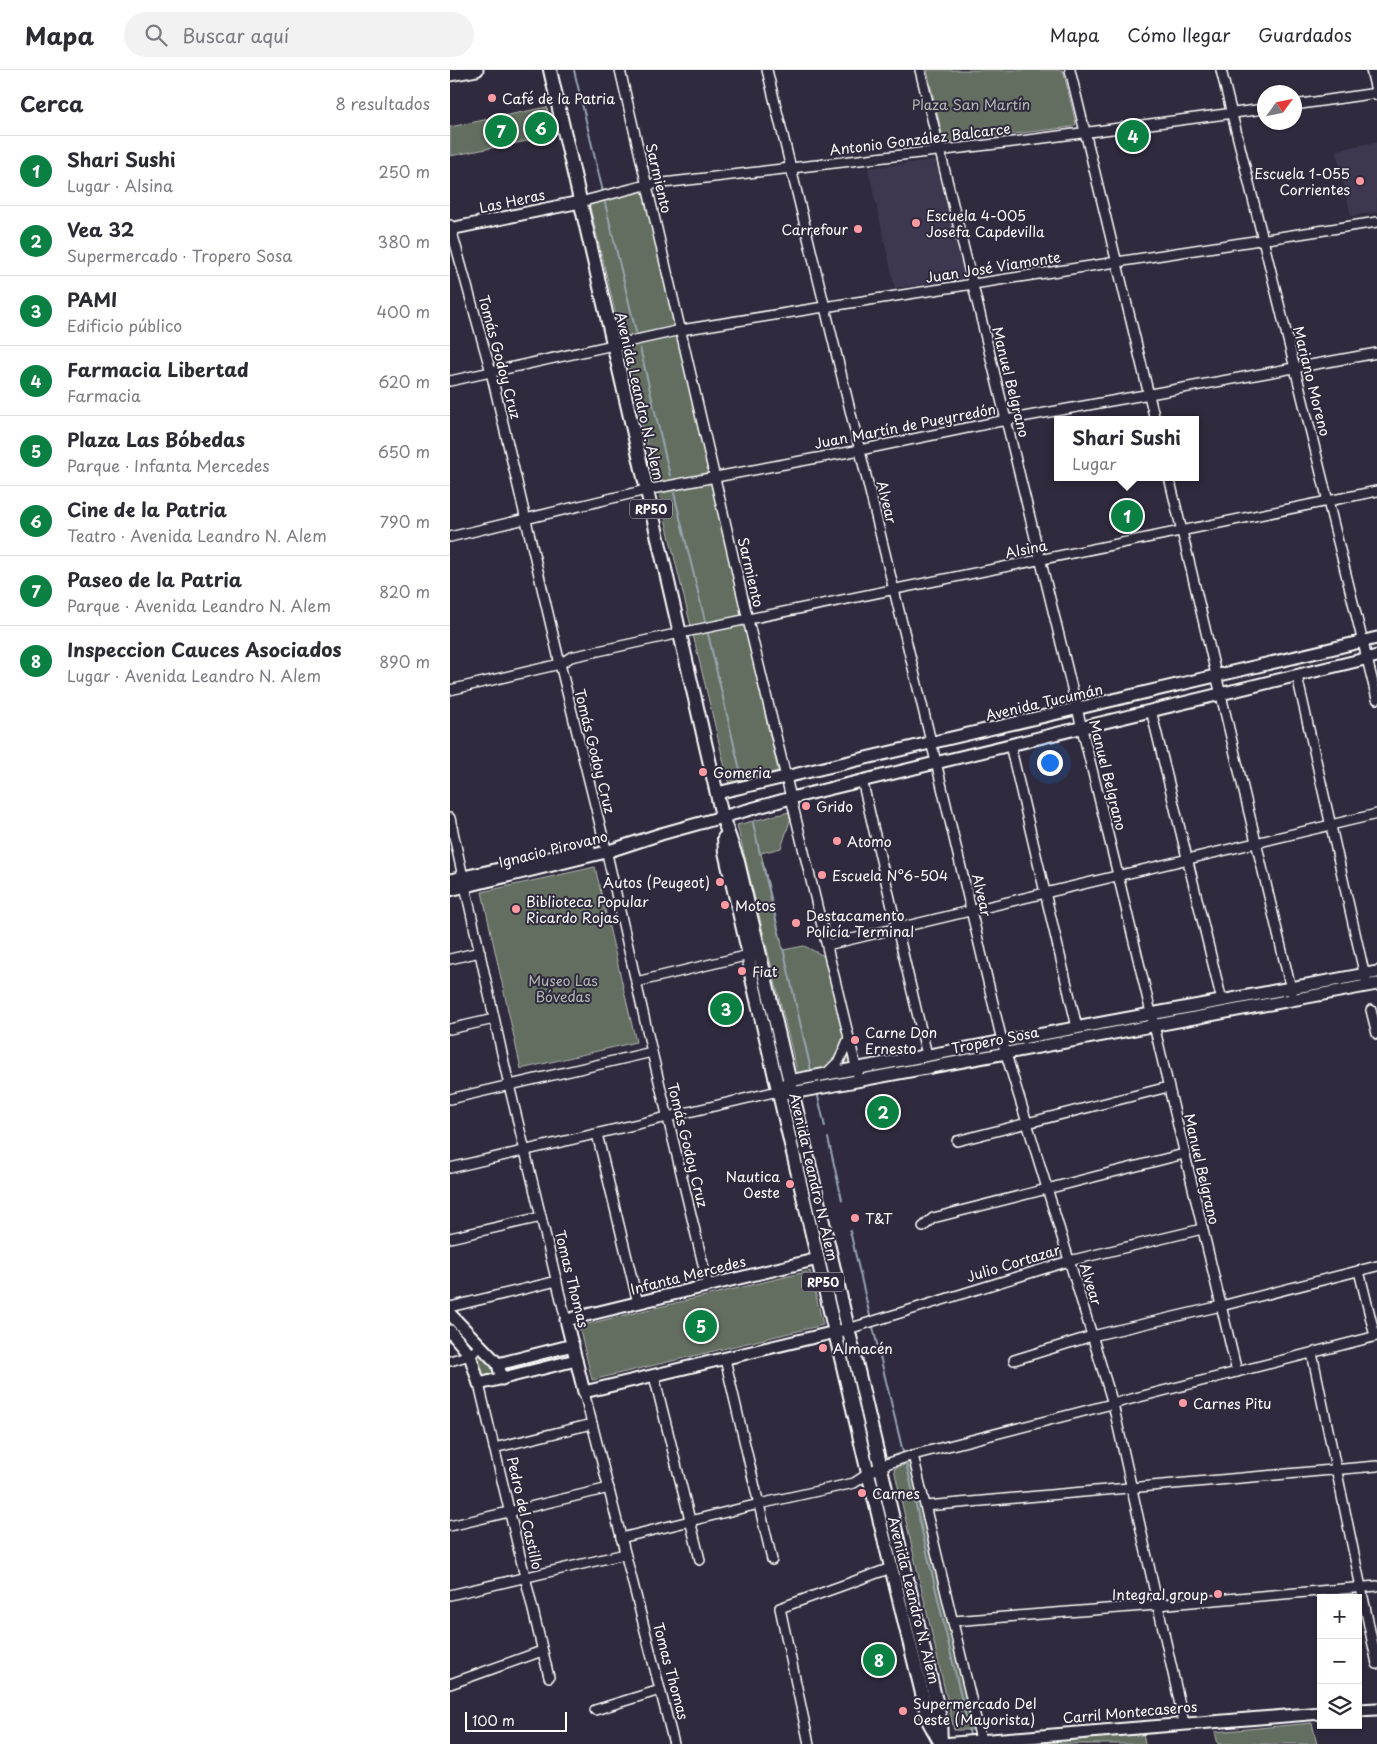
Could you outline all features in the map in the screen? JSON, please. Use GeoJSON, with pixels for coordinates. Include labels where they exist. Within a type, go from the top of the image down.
{"type":"FeatureCollection","features":[{"type":"Feature","properties":{"kind":"main road","name":"Avenida Leandro N. Alem"},"geometry":{"type":"LineString","coordinates":[[550,70],[718,794],[725,852],[778,1091],[929,1722],[941,1744],[940,1718],[738,862],[722,816]]}},
{"type":"Feature","properties":{"kind":"street"},"geometry":{"type":"LineString","coordinates":[[450,75],[477,70]]}},
{"type":"Feature","properties":{"kind":"street","name":"Sarmiento"},"geometry":{"type":"LineString","coordinates":[[620,70],[748,620],[828,945],[859,1080]]}},
{"type":"Feature","properties":{"kind":"street","name":"Alvear"},"geometry":{"type":"LineString","coordinates":[[767,70],[1002,1041],[1113,1404],[1184,1723]]}},
{"type":"Feature","properties":{"kind":"street","name":"Manuel Belgrano"},"geometry":{"type":"LineString","coordinates":[[920,70],[1078,710],[1237,1372]]}},
{"type":"Feature","properties":{"kind":"street"},"geometry":{"type":"LineString","coordinates":[[1070,70],[1154,416]]}},
{"type":"Feature","properties":{"kind":"street","name":"Mariano Moreno"},"geometry":{"type":"LineString","coordinates":[[1221,70],[1363,642],[1372,657],[1377,699]]}},
{"type":"Feature","properties":{"kind":"street"},"geometry":{"type":"LineString","coordinates":[[1302,103],[1377,94],[1371,70]]}},
{"type":"Feature","properties":{"kind":"street","name":"Antonio González Balcarce"},"geometry":{"type":"LineString","coordinates":[[580,202],[646,185],[1257,110]]}},
{"type":"Feature","properties":{"kind":"street","name":"Las Heras"},"geometry":{"type":"LineString","coordinates":[[450,228],[580,202]]}},
{"type":"Feature","properties":{"kind":"street","name":"Juan José Viamonte"},"geometry":{"type":"LineString","coordinates":[[450,381],[680,330],[824,306],[1377,222]]}},
{"type":"Feature","properties":{"kind":"street","name":"Tomás Godoy Cruz"},"geometry":{"type":"LineString","coordinates":[[450,228],[491,372],[606,849],[667,1117],[708,1285]]}},
{"type":"Feature","properties":{"kind":"street","name":"Juan Martín de Pueyrredón"},"geometry":{"type":"LineString","coordinates":[[450,537],[646,490],[715,476],[1377,352]]}},
{"type":"Feature","properties":{"kind":"street"},"geometry":{"type":"LineString","coordinates":[[1170,481],[1292,994]]}},
{"type":"Feature","properties":{"kind":"street","name":"Alsina"},"geometry":{"type":"LineString","coordinates":[[450,690],[560,664],[571,657],[680,633],[1377,491]]}},
{"type":"Feature","properties":{"kind":"street","name":"Avenida Tucumán"},"geometry":{"type":"LineString","coordinates":[[718,794],[1377,638]]}},
{"type":"Feature","properties":{"kind":"street"},"geometry":{"type":"LineString","coordinates":[[722,816],[862,780],[1372,657]]}},
{"type":"Feature","properties":{"kind":"street"},"geometry":{"type":"LineString","coordinates":[[1297,676],[1365,974],[1372,985]]}},
{"type":"Feature","properties":{"kind":"street"},"geometry":{"type":"LineString","coordinates":[[1152,710],[1222,1001]]}},
{"type":"Feature","properties":{"kind":"street"},"geometry":{"type":"LineString","coordinates":[[1010,745],[1077,1027]]}},
{"type":"Feature","properties":{"kind":"street"},"geometry":{"type":"LineString","coordinates":[[862,780],[927,1055]]}},
{"type":"Feature","properties":{"kind":"street"},"geometry":{"type":"LineString","coordinates":[[828,945],[1377,814]]}},
{"type":"Feature","properties":{"kind":"street","name":"Ignacio Pirovano"},"geometry":{"type":"LineString","coordinates":[[450,880],[464,881],[606,849],[722,816]]}},
{"type":"Feature","properties":{"kind":"street","name":"Tomas Thomas"},"geometry":{"type":"LineString","coordinates":[[450,818],[524,1151],[674,1744]]}},
{"type":"Feature","properties":{"kind":"street","name":"Ignacio Pirovano"},"geometry":{"type":"LineString","coordinates":[[450,890],[464,881]]}},
{"type":"Feature","properties":{"kind":"street"},"geometry":{"type":"LineString","coordinates":[[450,959],[480,952]]}},
{"type":"Feature","properties":{"kind":"street"},"geometry":{"type":"LineString","coordinates":[[636,982],[749,955]]}},
{"type":"Feature","properties":{"kind":"street","name":"Tropero Sosa"},"geometry":{"type":"LineString","coordinates":[[778,1091],[826,1074],[856,1068],[1077,1027],[1152,1019],[1292,994],[1377,972]]}},
{"type":"Feature","properties":{"kind":"street","name":"Tropero Sosa"},"geometry":{"type":"LineString","coordinates":[[791,1087],[859,1080],[1006,1054],[1222,1001],[1372,985]]}},
{"type":"Feature","properties":{"kind":"street"},"geometry":{"type":"LineString","coordinates":[[1371,1010],[1377,1034]]}},
{"type":"Feature","properties":{"kind":"street"},"geometry":{"type":"LineString","coordinates":[[450,1029],[494,1019]]}},
{"type":"Feature","properties":{"kind":"street"},"geometry":{"type":"LineString","coordinates":[[826,1074],[839,1061],[849,1038]]}},
{"type":"Feature","properties":{"kind":"street"},"geometry":{"type":"LineString","coordinates":[[450,1099],[652,1052]]}},
{"type":"Feature","properties":{"kind":"street"},"geometry":{"type":"LineString","coordinates":[[957,1142],[1168,1087]]}},
{"type":"Feature","properties":{"kind":"street"},"geometry":{"type":"LineString","coordinates":[[450,1168],[778,1091]]}},
{"type":"Feature","properties":{"kind":"street"},"geometry":{"type":"LineString","coordinates":[[597,1134],[638,1303]]}},
{"type":"Feature","properties":{"kind":"street"},"geometry":{"type":"LineString","coordinates":[[923,1227],[933,1218],[1184,1154]]}},
{"type":"Feature","properties":{"kind":"street"},"geometry":{"type":"LineString","coordinates":[[450,1238],[541,1217]]}},
{"type":"Feature","properties":{"kind":"street","name":"Julio Cortazar"},"geometry":{"type":"LineString","coordinates":[[584,1392],[835,1334],[1069,1261],[1202,1229]]}},
{"type":"Feature","properties":{"kind":"street","name":"Infanta Mercedes"},"geometry":{"type":"LineString","coordinates":[[566,1320],[818,1259]]}},
{"type":"Feature","properties":{"kind":"street"},"geometry":{"type":"LineString","coordinates":[[1014,1360],[1092,1336],[1221,1306],[1377,1266]]}},
{"type":"Feature","properties":{"kind":"street"},"geometry":{"type":"LineString","coordinates":[[621,1538],[854,1483],[880,1466],[913,1455],[1376,1336],[1359,1271]]}},
{"type":"Feature","properties":{"kind":"street"},"geometry":{"type":"LineString","coordinates":[[450,1307],[557,1281]]}},
{"type":"Feature","properties":{"kind":"street"},"geometry":{"type":"LineString","coordinates":[[450,1314],[498,1364],[502,1378]]}},
{"type":"Feature","properties":{"kind":"street"},"geometry":{"type":"LineString","coordinates":[[450,1331],[470,1355]]}},
{"type":"Feature","properties":{"kind":"street"},"geometry":{"type":"LineString","coordinates":[[498,1364],[573,1345]]}},
{"type":"Feature","properties":{"kind":"street"},"geometry":{"type":"LineString","coordinates":[[450,1361],[470,1355],[481,1346]]}},
{"type":"Feature","properties":{"kind":"street"},"geometry":{"type":"LineString","coordinates":[[1312,1352],[1377,1664]]}},
{"type":"Feature","properties":{"kind":"street","name":"Pedro del Castillo"},"geometry":{"type":"LineString","coordinates":[[470,1355],[479,1384],[549,1677]]}},
{"type":"Feature","properties":{"kind":"street"},"geometry":{"type":"LineString","coordinates":[[725,1359],[772,1560]]}},
{"type":"Feature","properties":{"kind":"street"},"geometry":{"type":"LineString","coordinates":[[479,1384],[576,1360]]}},
{"type":"Feature","properties":{"kind":"street"},"geometry":{"type":"LineString","coordinates":[[654,1376],[700,1560]]}},
{"type":"Feature","properties":{"kind":"street"},"geometry":{"type":"LineString","coordinates":[[494,1448],[592,1424]]}},
{"type":"Feature","properties":{"kind":"street"},"geometry":{"type":"LineString","coordinates":[[913,1455],[981,1740]]}},
{"type":"Feature","properties":{"kind":"street"},"geometry":{"type":"LineString","coordinates":[[926,1506],[1377,1466]]}},
{"type":"Feature","properties":{"kind":"street"},"geometry":{"type":"LineString","coordinates":[[450,1526],[608,1488]]}},
{"type":"Feature","properties":{"kind":"street"},"geometry":{"type":"LineString","coordinates":[[450,1595],[625,1554]]}},
{"type":"Feature","properties":{"kind":"street"},"geometry":{"type":"LineString","coordinates":[[809,1744],[780,1608],[891,1568]]}},
{"type":"Feature","properties":{"kind":"street"},"geometry":{"type":"LineString","coordinates":[[953,1621],[1377,1586]]}},
{"type":"Feature","properties":{"kind":"street"},"geometry":{"type":"LineString","coordinates":[[450,1684],[542,1651]]}},
{"type":"Feature","properties":{"kind":"street"},"geometry":{"type":"LineString","coordinates":[[595,1710],[660,1690]]}},
{"type":"Feature","properties":{"kind":"street"},"geometry":{"type":"LineString","coordinates":[[1362,1710],[1377,1709]]}},
{"type":"Feature","properties":{"kind":"street","name":"Carril Montecaseros"},"geometry":{"type":"LineString","coordinates":[[942,1744],[1317,1713]]}},
{"type":"Feature","properties":{"kind":"shaded area","name":"Escuela 1-055 Corrientes"},"geometry":{"type":"Polygon","coordinates":[[[1377,142],[1377,212],[1351,216],[1336,150],[1377,142]]]}},
{"type":"Feature","properties":{"kind":"shaded area","name":"Escuela 4-005 Josefa Capdevilla"},"geometry":{"type":"Polygon","coordinates":[[[935,160],[966,279],[895,288],[868,168],[935,160]]]}},
{"type":"Feature","properties":{"kind":"green space","name":"Plaza San Martín"},"geometry":{"type":"Polygon","coordinates":[[[927,70],[1063,70],[1076,124],[1072,127],[946,142],[943,138],[927,70]]]}},
{"type":"Feature","properties":{"kind":"green space"},"geometry":{"type":"Polygon","coordinates":[[[547,107],[553,136],[450,156],[450,127],[547,107]]]}},
{"type":"Feature","properties":{"kind":"green space"},"geometry":{"type":"Polygon","coordinates":[[[643,189],[778,771],[729,784],[589,203],[643,189]]]}},
{"type":"Feature","properties":{"kind":"green space"},"geometry":{"type":"Polygon","coordinates":[[[789,812],[791,818],[781,848],[761,853],[783,950],[804,946],[826,957],[850,1064],[798,1075],[737,825],[789,812]]]}},
{"type":"Feature","properties":{"kind":"green space","name":"Museo Las Bóvedas"},"geometry":{"type":"Polygon","coordinates":[[[595,867],[636,1042],[521,1069],[482,892],[595,867]]]}},
{"type":"Feature","properties":{"kind":"green space"},"geometry":{"type":"Polygon","coordinates":[[[810,1271],[823,1325],[592,1380],[579,1326],[810,1271]]]}},
{"type":"Feature","properties":{"kind":"green space"},"geometry":{"type":"Polygon","coordinates":[[[480,1353],[491,1361],[495,1372],[492,1376],[482,1377],[476,1358],[480,1353]]]}},
{"type":"Feature","properties":{"kind":"green space"},"geometry":{"type":"Polygon","coordinates":[[[561,1354],[562,1357],[507,1371],[506,1368],[561,1354]]]}},
{"type":"Feature","properties":{"kind":"green space"},"geometry":{"type":"Polygon","coordinates":[[[911,1462],[977,1730],[954,1730],[894,1469],[911,1462]]]}},
{"type":"Feature","properties":{"kind":"green space"},"geometry":{"type":"Polygon","coordinates":[[[1312,1723],[1317,1744],[1218,1744],[1215,1732],[1312,1723]]]}},
{"type":"Feature","properties":{"kind":"green space"},"geometry":{"type":"Polygon","coordinates":[[[1143,1733],[1145,1744],[1008,1744],[1143,1733]]]}},
{"type":"Feature","properties":{"kind":"waterway"},"geometry":{"type":"LineString","coordinates":[[574,70],[603,192]]}},
{"type":"Feature","properties":{"kind":"waterway"},"geometry":{"type":"LineString","coordinates":[[605,203],[636,332]]}},
{"type":"Feature","properties":{"kind":"waterway"},"geometry":{"type":"LineString","coordinates":[[640,348],[670,476]]}},
{"type":"Feature","properties":{"kind":"waterway"},"geometry":{"type":"LineString","coordinates":[[674,493],[706,625]]}},
{"type":"Feature","properties":{"kind":"waterway"},"geometry":{"type":"LineString","coordinates":[[708,634],[743,783]]}},
{"type":"Feature","properties":{"kind":"waterway"},"geometry":{"type":"LineString","coordinates":[[753,823],[760,854]]}},
{"type":"Feature","properties":{"kind":"waterway"},"geometry":{"type":"LineString","coordinates":[[762,861],[781,941]]}},
{"type":"Feature","properties":{"kind":"waterway"},"geometry":{"type":"LineString","coordinates":[[783,948],[811,1070]]}},
{"type":"Feature","properties":{"kind":"waterway"},"geometry":{"type":"LineString","coordinates":[[817,1092],[825,1127]]}},
{"type":"Feature","properties":{"kind":"waterway"},"geometry":{"type":"LineString","coordinates":[[828,1138],[842,1200]]}},
{"type":"Feature","properties":{"kind":"waterway"},"geometry":{"type":"LineString","coordinates":[[850,1231],[870,1316]]}},
{"type":"Feature","properties":{"kind":"waterway"},"geometry":{"type":"LineString","coordinates":[[873,1327],[903,1452]]}},
{"type":"Feature","properties":{"kind":"waterway"},"geometry":{"type":"LineString","coordinates":[[906,1463],[970,1735]]}},
{"type":"Feature","properties":{"kind":"place","name":"Café de la Patria"},"geometry":{"type":"Point","coordinates":[492,98]}},
{"type":"Feature","properties":{"kind":"place","name":"Cine de la Patria"},"geometry":{"type":"Point","coordinates":[541,128]}},
{"type":"Feature","properties":{"kind":"place","name":"Paseo de la Patria"},"geometry":{"type":"Point","coordinates":[501,131]}},
{"type":"Feature","properties":{"kind":"place","name":"Farmacia Libertad"},"geometry":{"type":"Point","coordinates":[1133,136]}},
{"type":"Feature","properties":{"kind":"place","name":"Escuela 1-055 Corrientes"},"geometry":{"type":"Point","coordinates":[1360,181]}},
{"type":"Feature","properties":{"kind":"place","name":"Escuela 4-005 Josefa Capdevilla"},"geometry":{"type":"Point","coordinates":[916,223]}},
{"type":"Feature","properties":{"kind":"place","name":"Carrefour"},"geometry":{"type":"Point","coordinates":[858,229]}},
{"type":"Feature","properties":{"kind":"place","name":"Shari Sushi"},"geometry":{"type":"Point","coordinates":[1127,516]}},
{"type":"Feature","properties":{"kind":"place","name":"Gomeria"},"geometry":{"type":"Point","coordinates":[703,772]}},
{"type":"Feature","properties":{"kind":"place","name":"Grido"},"geometry":{"type":"Point","coordinates":[806,806]}},
{"type":"Feature","properties":{"kind":"place","name":"Atomo"},"geometry":{"type":"Point","coordinates":[837,841]}},
{"type":"Feature","properties":{"kind":"place","name":"Escuela N°6-504"},"geometry":{"type":"Point","coordinates":[822,875]}},
{"type":"Feature","properties":{"kind":"place","name":"Autos (Peugeot)"},"geometry":{"type":"Point","coordinates":[720,882]}},
{"type":"Feature","properties":{"kind":"place","name":"Motos"},"geometry":{"type":"Point","coordinates":[725,905]}},
{"type":"Feature","properties":{"kind":"place","name":"Biblioteca Popular Ricardo Rojas"},"geometry":{"type":"Point","coordinates":[516,909]}},
{"type":"Feature","properties":{"kind":"place","name":"Destacamento Policía Terminal"},"geometry":{"type":"Point","coordinates":[796,923]}},
{"type":"Feature","properties":{"kind":"place","name":"Fiat"},"geometry":{"type":"Point","coordinates":[742,971]}},
{"type":"Feature","properties":{"kind":"place","name":"PAMI"},"geometry":{"type":"Point","coordinates":[726,1009]}},
{"type":"Feature","properties":{"kind":"place","name":"Carne Don Ernesto"},"geometry":{"type":"Point","coordinates":[855,1040]}},
{"type":"Feature","properties":{"kind":"place","name":"Vea 32"},"geometry":{"type":"Point","coordinates":[883,1112]}},
{"type":"Feature","properties":{"kind":"place","name":"Nautica Oeste"},"geometry":{"type":"Point","coordinates":[790,1184]}},
{"type":"Feature","properties":{"kind":"place","name":"T&T"},"geometry":{"type":"Point","coordinates":[855,1218]}},
{"type":"Feature","properties":{"kind":"place","name":"Plaza Las Bóbedas"},"geometry":{"type":"Point","coordinates":[701,1326]}},
{"type":"Feature","properties":{"kind":"place","name":"Almacén"},"geometry":{"type":"Point","coordinates":[823,1348]}},
{"type":"Feature","properties":{"kind":"place","name":"Carnes Pitu"},"geometry":{"type":"Point","coordinates":[1183,1403]}},
{"type":"Feature","properties":{"kind":"place","name":"Carnes"},"geometry":{"type":"Point","coordinates":[862,1493]}},
{"type":"Feature","properties":{"kind":"place","name":"Integral group"},"geometry":{"type":"Point","coordinates":[1218,1594]}},
{"type":"Feature","properties":{"kind":"place","name":"Inspeccion Cauces Asociados"},"geometry":{"type":"Point","coordinates":[879,1660]}},
{"type":"Feature","properties":{"kind":"place","name":"Supermercado Del Oeste (Mayorista)"},"geometry":{"type":"Point","coordinates":[903,1711]}}]}
